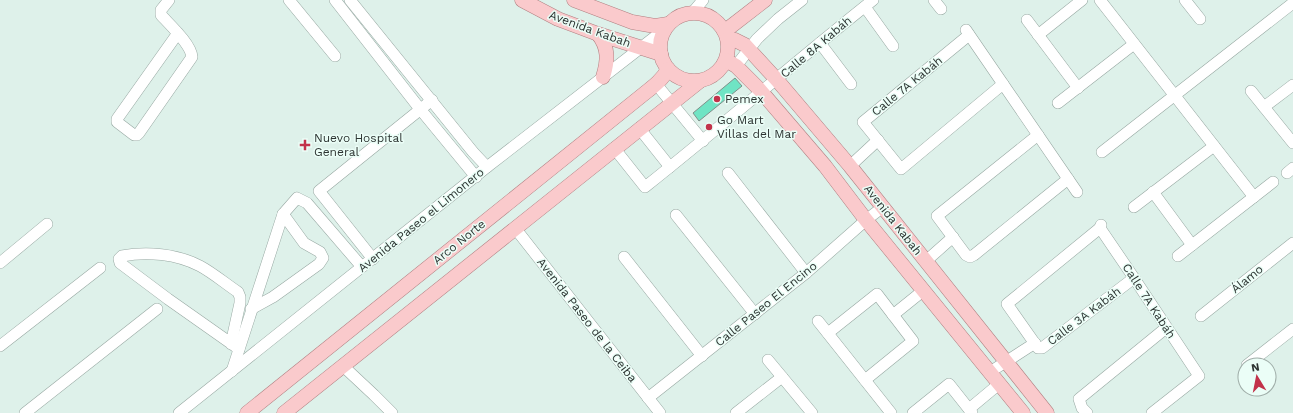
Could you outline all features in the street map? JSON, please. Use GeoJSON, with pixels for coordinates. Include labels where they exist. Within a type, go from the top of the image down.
{"type":"FeatureCollection","features":[{"type":"Feature","properties":{"kind":"main road","name":"Avenida Kabah"},"geometry":{"type":"LineString","coordinates":[[522,0],[558,19],[598,34],[661,54]]}},
{"type":"Feature","properties":{"kind":"main road","name":"Avenida Kabah"},"geometry":{"type":"LineString","coordinates":[[574,0],[632,22],[666,27]]}},
{"type":"Feature","properties":{"kind":"main road"},"geometry":{"type":"LineString","coordinates":[[727,35],[765,0]]}},
{"type":"Feature","properties":{"kind":"main road"},"geometry":{"type":"LineString","coordinates":[[693,12],[703,13],[720,23],[727,35],[728,53],[731,63],[706,79],[686,80],[679,78],[668,69],[661,54],[660,46],[661,37],[666,27],[679,16],[693,12]]}},
{"type":"Feature","properties":{"kind":"main road"},"geometry":{"type":"LineString","coordinates":[[598,34],[605,45],[607,56],[603,78]]}},
{"type":"Feature","properties":{"kind":"main road","name":"Avenida Kabah"},"geometry":{"type":"LineString","coordinates":[[727,35],[750,50],[850,166],[1047,413]]}},
{"type":"Feature","properties":{"kind":"main road","name":"Avenida Kabah"},"geometry":{"type":"LineString","coordinates":[[731,63],[762,92],[825,166],[866,220],[1022,413]]}},
{"type":"Feature","properties":{"kind":"main road","name":"Arco Norte"},"geometry":{"type":"LineString","coordinates":[[247,413],[656,84],[668,69]]}},
{"type":"Feature","properties":{"kind":"main road","name":"Arco Norte"},"geometry":{"type":"LineString","coordinates":[[284,413],[700,80]]}},
{"type":"Feature","properties":{"kind":"street"},"geometry":{"type":"LineString","coordinates":[[169,0],[160,13],[178,34],[189,49],[192,57],[139,133],[134,135],[117,122],[117,119],[178,34]]}},
{"type":"Feature","properties":{"kind":"street"},"geometry":{"type":"LineString","coordinates":[[289,0],[335,56]]}},
{"type":"Feature","properties":{"kind":"street"},"geometry":{"type":"LineString","coordinates":[[335,0],[420,109],[476,177]]}},
{"type":"Feature","properties":{"kind":"street"},"geometry":{"type":"LineString","coordinates":[[350,0],[487,167]]}},
{"type":"Feature","properties":{"kind":"street"},"geometry":{"type":"LineString","coordinates":[[693,12],[703,0]]}},
{"type":"Feature","properties":{"kind":"street"},"geometry":{"type":"LineString","coordinates":[[731,63],[750,50],[757,40],[778,19],[802,0]]}},
{"type":"Feature","properties":{"kind":"street"},"geometry":{"type":"LineString","coordinates":[[934,0],[941,9]]}},
{"type":"Feature","properties":{"kind":"street"},"geometry":{"type":"LineString","coordinates":[[1038,34],[1082,0]]}},
{"type":"Feature","properties":{"kind":"street"},"geometry":{"type":"LineString","coordinates":[[1100,0],[1254,197]]}},
{"type":"Feature","properties":{"kind":"street"},"geometry":{"type":"LineString","coordinates":[[1187,1],[1200,19]]}},
{"type":"Feature","properties":{"kind":"street"},"geometry":{"type":"LineString","coordinates":[[1102,152],[1293,2]]}},
{"type":"Feature","properties":{"kind":"street"},"geometry":{"type":"LineString","coordinates":[[869,4],[893,46]]}},
{"type":"Feature","properties":{"kind":"street","name":"Calle 8A Kabáh"},"geometry":{"type":"LineString","coordinates":[[614,148],[645,187],[869,4]]}},
{"type":"Feature","properties":{"kind":"street"},"geometry":{"type":"LineString","coordinates":[[1027,20],[1078,88]]}},
{"type":"Feature","properties":{"kind":"street","name":"Avenida Paseo el Limonero"},"geometry":{"type":"LineString","coordinates":[[179,413],[487,167],[603,78],[666,27]]}},
{"type":"Feature","properties":{"kind":"street","name":"Calle 7A Kabáh"},"geometry":{"type":"LineString","coordinates":[[1003,84],[901,169],[863,122],[968,33],[1003,84],[1038,135],[1068,179],[1077,192]]}},
{"type":"Feature","properties":{"kind":"street"},"geometry":{"type":"LineString","coordinates":[[820,43],[851,84]]}},
{"type":"Feature","properties":{"kind":"street"},"geometry":{"type":"LineString","coordinates":[[1058,103],[1134,44]]}},
{"type":"Feature","properties":{"kind":"street"},"geometry":{"type":"LineString","coordinates":[[656,84],[703,141]]}},
{"type":"Feature","properties":{"kind":"street"},"geometry":{"type":"LineString","coordinates":[[1264,107],[1293,85]]}},
{"type":"Feature","properties":{"kind":"street"},"geometry":{"type":"LineString","coordinates":[[1251,91],[1293,143]]}},
{"type":"Feature","properties":{"kind":"street"},"geometry":{"type":"LineString","coordinates":[[373,259],[319,191],[432,100]]}},
{"type":"Feature","properties":{"kind":"street"},"geometry":{"type":"LineString","coordinates":[[639,128],[670,167]]}},
{"type":"Feature","properties":{"kind":"street"},"geometry":{"type":"LineString","coordinates":[[1038,135],[937,216],[966,255],[970,257],[1068,179]]}},
{"type":"Feature","properties":{"kind":"street"},"geometry":{"type":"LineString","coordinates":[[850,166],[878,140]]}},
{"type":"Feature","properties":{"kind":"street"},"geometry":{"type":"LineString","coordinates":[[1134,207],[1214,146]]}},
{"type":"Feature","properties":{"kind":"street"},"geometry":{"type":"LineString","coordinates":[[728,173],[806,273]]}},
{"type":"Feature","properties":{"kind":"street"},"geometry":{"type":"LineString","coordinates":[[1178,256],[1273,182]]}},
{"type":"Feature","properties":{"kind":"street"},"geometry":{"type":"LineString","coordinates":[[1153,192],[1192,245]]}},
{"type":"Feature","properties":{"kind":"street"},"geometry":{"type":"LineString","coordinates":[[235,347],[251,309],[283,214],[298,198],[307,203],[362,267]]}},
{"type":"Feature","properties":{"kind":"street","name":"Calle Paseo El Encino"},"geometry":{"type":"LineString","coordinates":[[648,398],[806,273],[883,207]]}},
{"type":"Feature","properties":{"kind":"street"},"geometry":{"type":"LineString","coordinates":[[251,309],[273,297],[320,264],[323,258],[320,252],[304,242],[283,214]]}},
{"type":"Feature","properties":{"kind":"street"},"geometry":{"type":"LineString","coordinates":[[676,215],[755,314]]}},
{"type":"Feature","properties":{"kind":"street"},"geometry":{"type":"LineString","coordinates":[[0,263],[47,224]]}},
{"type":"Feature","properties":{"kind":"street","name":"Calle 7A Kabáh"},"geometry":{"type":"LineString","coordinates":[[1100,226],[1199,376],[1152,413]]}},
{"type":"Feature","properties":{"kind":"street","name":"Calle 3A Kabáh"},"geometry":{"type":"LineString","coordinates":[[1100,226],[1006,304],[1038,348],[1042,348],[1134,278]]}},
{"type":"Feature","properties":{"kind":"street","name":"Avenida Paseo de la Ceiba"},"geometry":{"type":"LineString","coordinates":[[515,228],[660,413]]}},
{"type":"Feature","properties":{"kind":"street"},"geometry":{"type":"LineString","coordinates":[[926,261],[953,237]]}},
{"type":"Feature","properties":{"kind":"street","name":"Álamo"},"geometry":{"type":"LineString","coordinates":[[1201,316],[1293,243]]}},
{"type":"Feature","properties":{"kind":"street"},"geometry":{"type":"LineString","coordinates":[[232,371],[235,347],[240,303],[240,296],[238,292],[201,266],[178,257],[136,253],[122,256],[119,259],[120,263],[235,347]]}},
{"type":"Feature","properties":{"kind":"street"},"geometry":{"type":"LineString","coordinates":[[624,256],[702,356]]}},
{"type":"Feature","properties":{"kind":"street"},"geometry":{"type":"LineString","coordinates":[[0,346],[100,268]]}},
{"type":"Feature","properties":{"kind":"street"},"geometry":{"type":"LineString","coordinates":[[893,315],[924,290]]}},
{"type":"Feature","properties":{"kind":"street"},"geometry":{"type":"LineString","coordinates":[[828,333],[877,294],[913,341],[865,380]]}},
{"type":"Feature","properties":{"kind":"street"},"geometry":{"type":"LineString","coordinates":[[25,413],[157,309]]}},
{"type":"Feature","properties":{"kind":"street"},"geometry":{"type":"LineString","coordinates":[[818,321],[891,413]]}},
{"type":"Feature","properties":{"kind":"street"},"geometry":{"type":"LineString","coordinates":[[1082,411],[1079,399],[1166,328]]}},
{"type":"Feature","properties":{"kind":"street"},"geometry":{"type":"LineString","coordinates":[[1258,357],[1293,329]]}},
{"type":"Feature","properties":{"kind":"street"},"geometry":{"type":"LineString","coordinates":[[990,372],[1035,343]]}},
{"type":"Feature","properties":{"kind":"street"},"geometry":{"type":"LineString","coordinates":[[768,360],[812,413]]}},
{"type":"Feature","properties":{"kind":"street"},"geometry":{"type":"LineString","coordinates":[[343,366],[392,413]]}},
{"type":"Feature","properties":{"kind":"street"},"geometry":{"type":"LineString","coordinates":[[736,413],[782,377]]}},
{"type":"Feature","properties":{"kind":"street"},"geometry":{"type":"LineString","coordinates":[[913,413],[949,384],[970,411],[999,384]]}},
{"type":"Feature","properties":{"kind":"building","name":"Pemex"},"geometry":{"type":"Polygon","coordinates":[[[735,78],[742,86],[699,121],[693,113],[735,78]]]}},
{"type":"Feature","properties":{"kind":"place","name":"Pemex"},"geometry":{"type":"Point","coordinates":[717,99]}},
{"type":"Feature","properties":{"kind":"place","name":"Go Mart Villas del Mar"},"geometry":{"type":"Point","coordinates":[709,127]}},
{"type":"Feature","properties":{"kind":"place","name":"Nuevo Hospital General"},"geometry":{"type":"Point","coordinates":[305,145]}}]}
